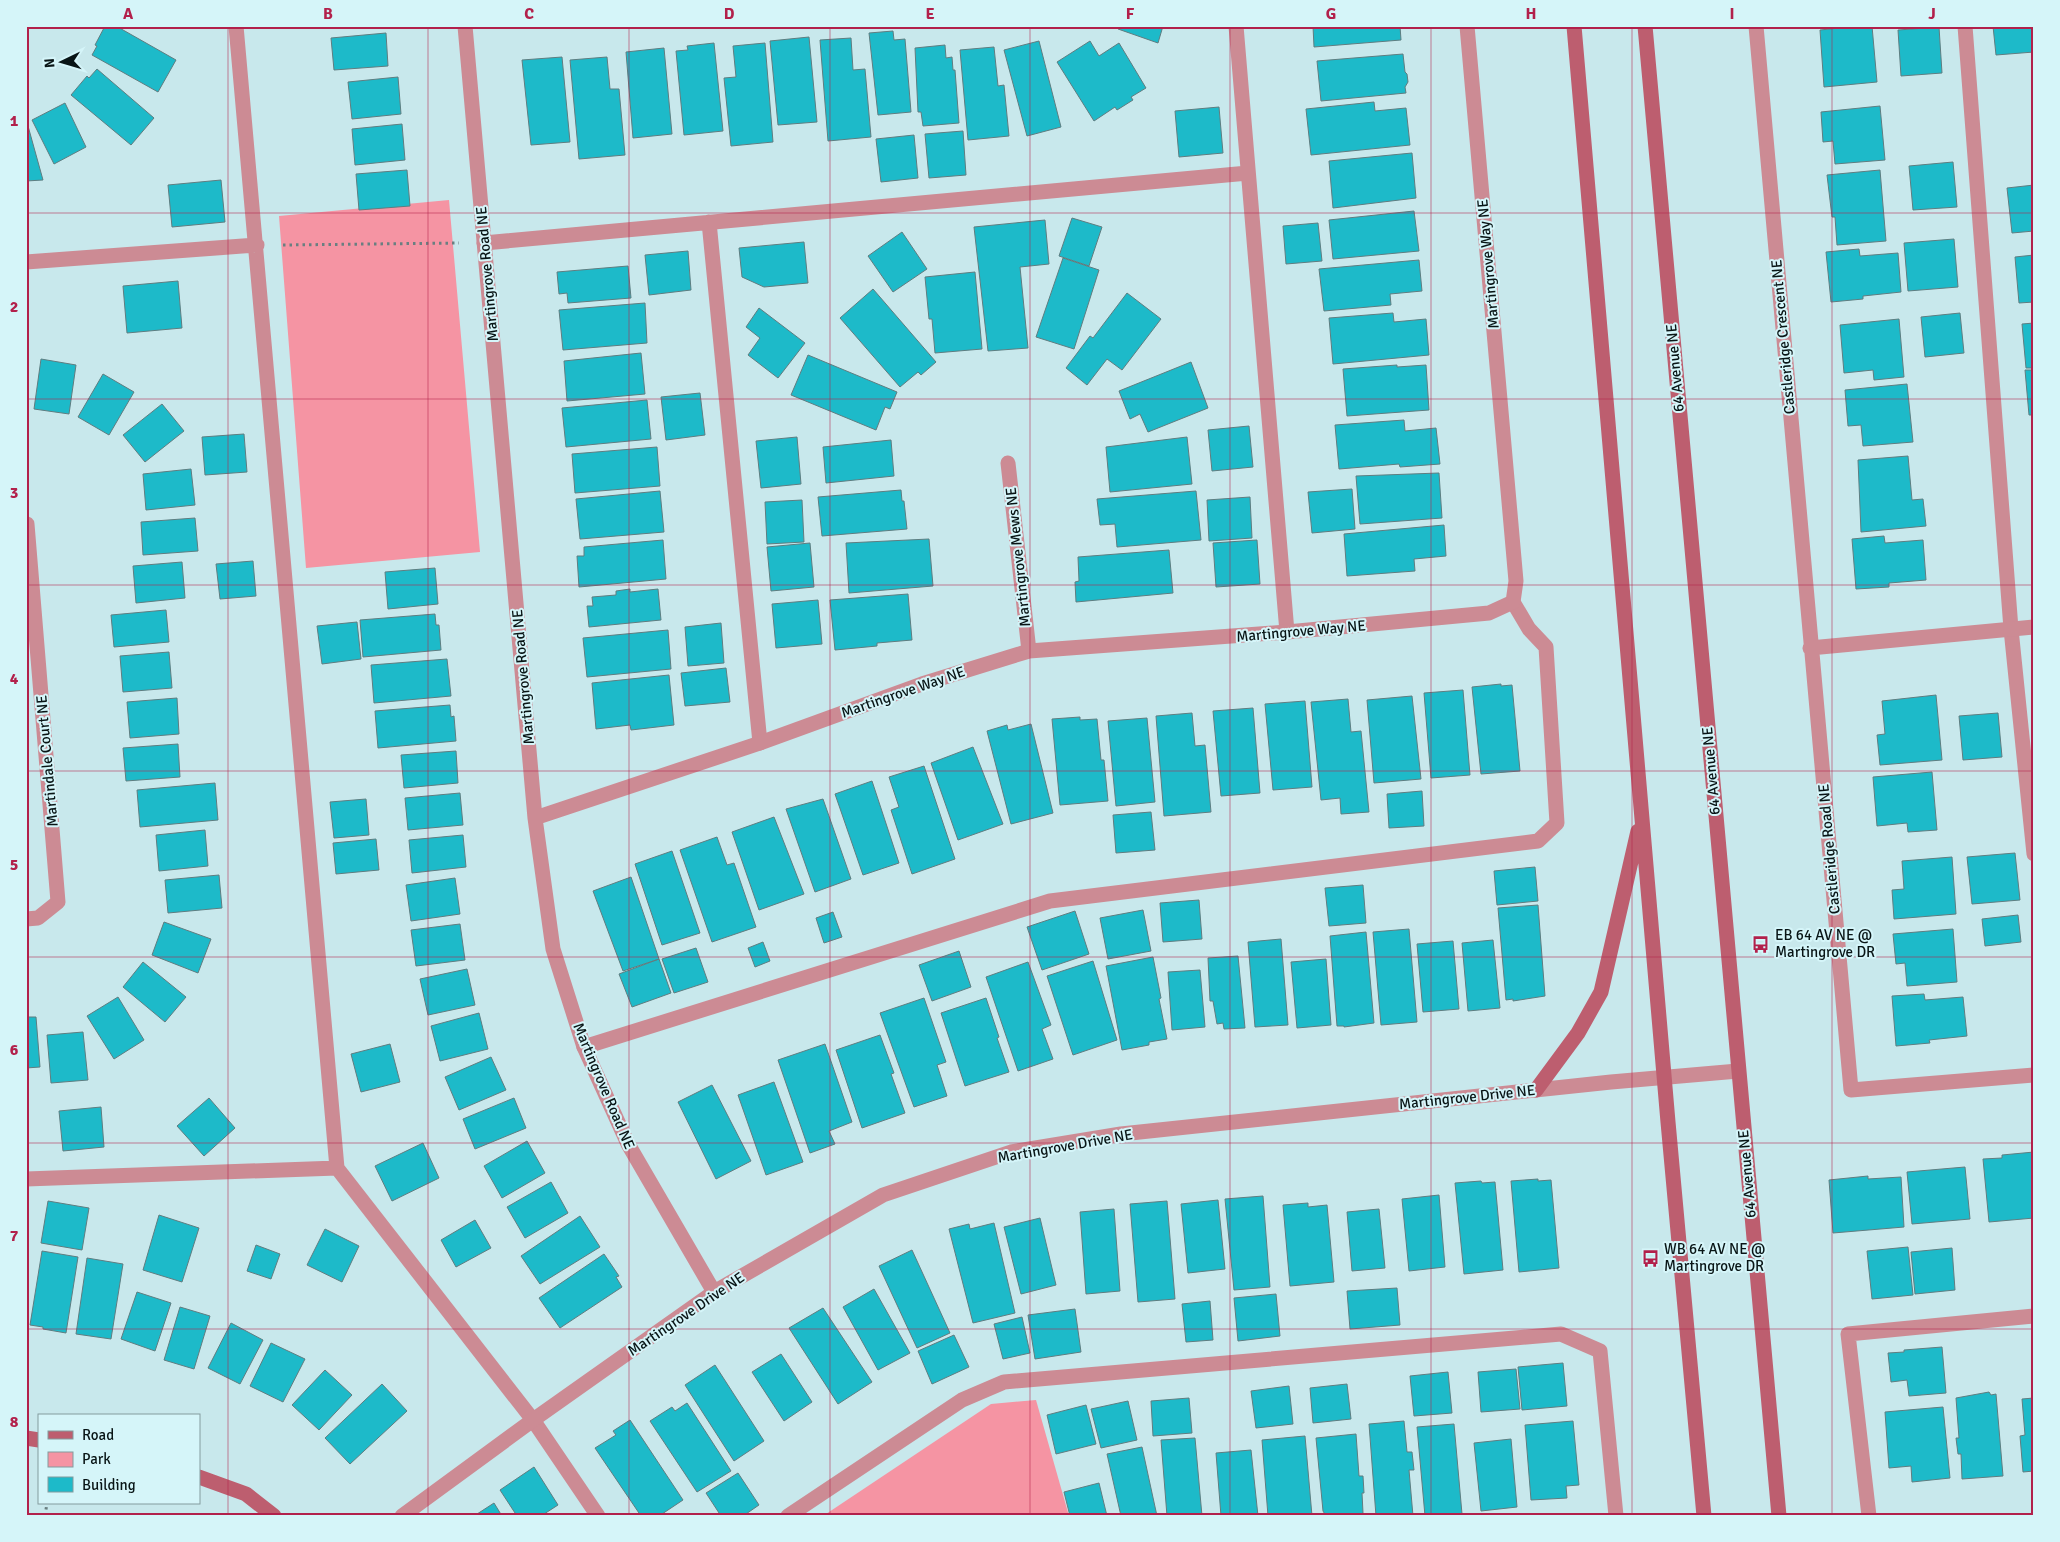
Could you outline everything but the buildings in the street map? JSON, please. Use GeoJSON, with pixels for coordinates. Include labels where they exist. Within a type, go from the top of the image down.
{"type":"FeatureCollection","features":[{"type":"Feature","properties":{"kind":"main road"},"geometry":{"type":"LineString","coordinates":[[1574,26],[1664,1078],[1704,1516]]}},
{"type":"Feature","properties":{"kind":"main road","name":"64 Avenue NE"},"geometry":{"type":"LineString","coordinates":[[1645,26],[1778,1516]]}},
{"type":"Feature","properties":{"kind":"main road"},"geometry":{"type":"LineString","coordinates":[[1536,1090],[1578,1033],[1601,992],[1642,815]]}},
{"type":"Feature","properties":{"kind":"main road"},"geometry":{"type":"LineString","coordinates":[[200,1477],[246,1494],[274,1516]]}},
{"type":"Feature","properties":{"kind":"street"},"geometry":{"type":"LineString","coordinates":[[236,26],[257,245],[337,1168],[533,1420],[598,1516]]}},
{"type":"Feature","properties":{"kind":"street","name":"Martingrove Road NE"},"geometry":{"type":"LineString","coordinates":[[465,26],[535,818],[553,949],[584,1047],[628,1144],[714,1292]]}},
{"type":"Feature","properties":{"kind":"street"},"geometry":{"type":"LineString","coordinates":[[1236,26],[1287,632]]}},
{"type":"Feature","properties":{"kind":"street","name":"Martingrove Way NE"},"geometry":{"type":"LineString","coordinates":[[535,818],[760,743],[922,684],[1028,651],[1287,632],[1489,613],[1513,602],[1516,581],[1467,26]]}},
{"type":"Feature","properties":{"kind":"street","name":"Castleridge Crescent NE"},"geometry":{"type":"LineString","coordinates":[[1756,26],[1810,648]]}},
{"type":"Feature","properties":{"kind":"street"},"geometry":{"type":"LineString","coordinates":[[1965,26],[2011,629],[2034,854]]}},
{"type":"Feature","properties":{"kind":"street"},"geometry":{"type":"LineString","coordinates":[[484,243],[1248,173]]}},
{"type":"Feature","properties":{"kind":"street"},"geometry":{"type":"LineString","coordinates":[[709,222],[760,743]]}},
{"type":"Feature","properties":{"kind":"street"},"geometry":{"type":"LineString","coordinates":[[26,262],[257,245]]}},
{"type":"Feature","properties":{"kind":"street","name":"Martingrove Mews NE"},"geometry":{"type":"LineString","coordinates":[[1008,463],[1028,651]]}},
{"type":"Feature","properties":{"kind":"street","name":"Martindale Court NE"},"geometry":{"type":"LineString","coordinates":[[26,919],[38,918],[58,902],[27,524]]}},
{"type":"Feature","properties":{"kind":"street"},"geometry":{"type":"LineString","coordinates":[[584,1047],[1050,902],[1538,841],[1557,823],[1546,647],[1529,629],[1513,602]]}},
{"type":"Feature","properties":{"kind":"street"},"geometry":{"type":"LineString","coordinates":[[1810,648],[2034,627]]}},
{"type":"Feature","properties":{"kind":"street","name":"Castleridge Road NE"},"geometry":{"type":"LineString","coordinates":[[1810,648],[1851,1090],[2034,1075]]}},
{"type":"Feature","properties":{"kind":"street","name":"Martingrove Drive NE"},"geometry":{"type":"LineString","coordinates":[[402,1516],[533,1420],[714,1292],[883,1195],[1011,1152],[1121,1134],[1536,1090],[1738,1071]]}},
{"type":"Feature","properties":{"kind":"street"},"geometry":{"type":"LineString","coordinates":[[26,1179],[337,1168]]}},
{"type":"Feature","properties":{"kind":"street"},"geometry":{"type":"LineString","coordinates":[[1869,1516],[1848,1334],[2034,1316]]}},
{"type":"Feature","properties":{"kind":"street"},"geometry":{"type":"LineString","coordinates":[[788,1516],[962,1400],[1004,1382],[1561,1334],[1600,1351],[1616,1516]]}},
{"type":"Feature","properties":{"kind":"path"},"geometry":{"type":"LineString","coordinates":[[257,245],[484,243]]}},
{"type":"Feature","properties":{"kind":"green space"},"geometry":{"type":"Polygon","coordinates":[[[449,200],[480,552],[306,568],[279,216],[449,200]]]}},
{"type":"Feature","properties":{"kind":"green space"},"geometry":{"type":"Polygon","coordinates":[[[1036,1400],[1069,1516],[823,1516],[991,1404],[1036,1400]]]}},
{"type":"Feature","properties":{"kind":"place","name":"EB 64 AV NE @ Martingrove DR"},"geometry":{"type":"Point","coordinates":[1761,944]}},
{"type":"Feature","properties":{"kind":"place","name":"WB 64 AV NE @ Martingrove DR"},"geometry":{"type":"Point","coordinates":[1650,1258]}}]}
